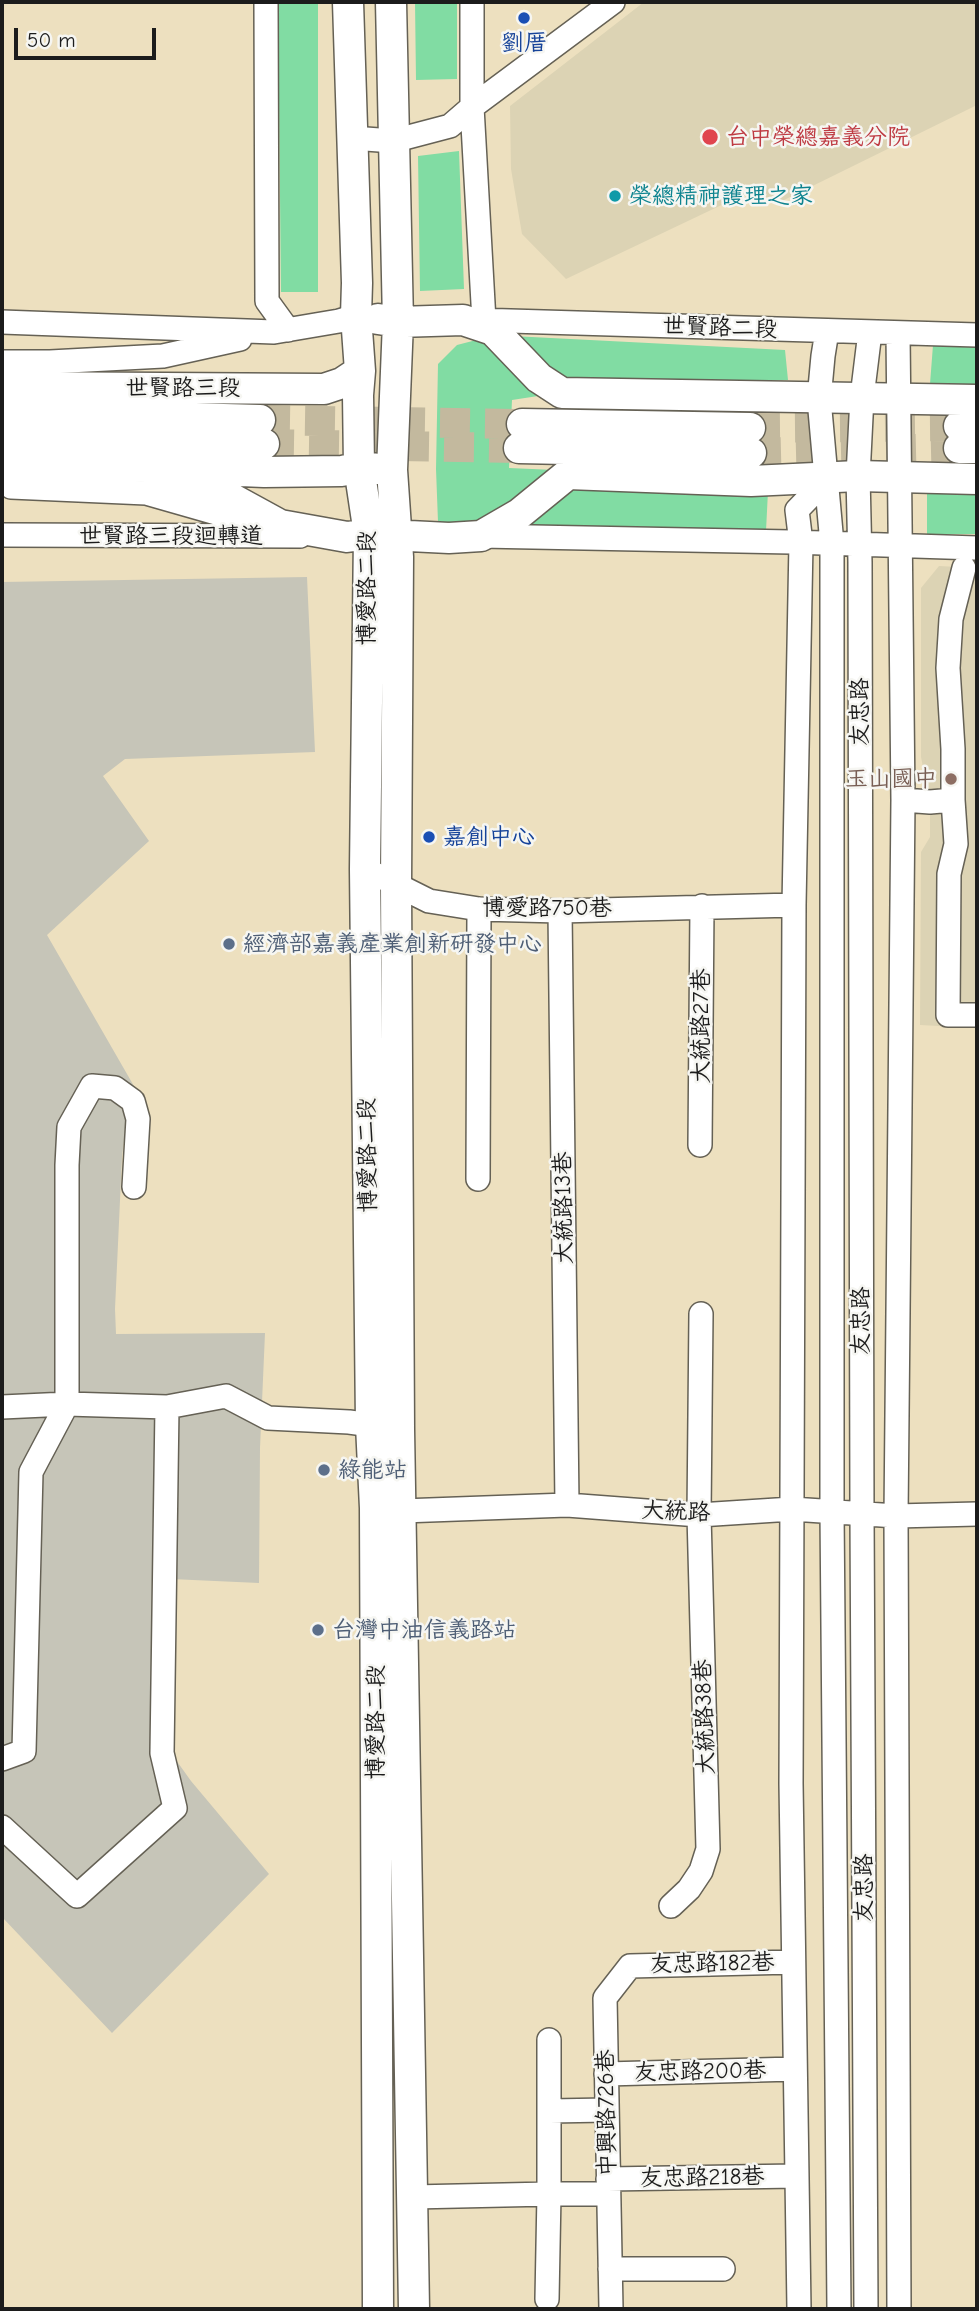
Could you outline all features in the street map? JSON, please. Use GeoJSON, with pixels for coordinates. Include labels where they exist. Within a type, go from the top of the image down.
{"type":"FeatureCollection","features":[{"type":"Feature","properties":{"kind":"main road","name":"博愛路二段"},"geometry":{"type":"LineString","coordinates":[[348,2],[356,316],[360,371],[359,467],[369,535],[396,885],[385,1427]]}},
{"type":"Feature","properties":{"kind":"main road","name":"博愛路二段"},"geometry":{"type":"LineString","coordinates":[[391,2],[398,322],[393,470],[369,535],[365,869],[415,2309]]}},
{"type":"Feature","properties":{"kind":"main road"},"geometry":{"type":"LineString","coordinates":[[356,316],[398,322],[473,320],[493,330],[539,378],[562,393],[977,400]]}},
{"type":"Feature","properties":{"kind":"main road","name":"世賢路三段"},"geometry":{"type":"LineString","coordinates":[[2,387],[324,390],[342,383],[360,371]]}},
{"type":"Feature","properties":{"kind":"main road","name":"世賢路三段"},"geometry":{"type":"LineString","coordinates":[[2,413],[263,445]]}},
{"type":"Feature","properties":{"kind":"main road"},"geometry":{"type":"LineString","coordinates":[[521,436],[750,441]]}},
{"type":"Feature","properties":{"kind":"main road"},"geometry":{"type":"LineString","coordinates":[[2,439],[263,445],[342,471],[359,467],[393,470]]}},
{"type":"Feature","properties":{"kind":"main road"},"geometry":{"type":"LineString","coordinates":[[7,476],[147,467],[263,445]]}},
{"type":"Feature","properties":{"kind":"main road"},"geometry":{"type":"LineString","coordinates":[[147,467],[205,484],[280,525],[369,535],[449,538],[481,536],[519,514],[568,474],[751,481],[858,476],[977,479]]}},
{"type":"Feature","properties":{"kind":"main road","name":"博愛路二段"},"geometry":{"type":"LineString","coordinates":[[378,2309],[388,1509]]}},
{"type":"Feature","properties":{"kind":"street"},"geometry":{"type":"LineString","coordinates":[[2,322],[281,331],[267,301],[265,2]]}},
{"type":"Feature","properties":{"kind":"street"},"geometry":{"type":"LineString","coordinates":[[472,2],[473,320]]}},
{"type":"Feature","properties":{"kind":"street"},"geometry":{"type":"LineString","coordinates":[[352,138],[393,141],[450,126],[613,2]]}},
{"type":"Feature","properties":{"kind":"street","name":"世賢路三段"},"geometry":{"type":"LineString","coordinates":[[2,362],[163,356],[356,316]]}},
{"type":"Feature","properties":{"kind":"street","name":"世賢路二段"},"geometry":{"type":"LineString","coordinates":[[473,320],[977,335]]}},
{"type":"Feature","properties":{"kind":"street","name":"友忠路"},"geometry":{"type":"LineString","coordinates":[[827,331],[819,399],[832,544],[832,1512],[839,2309]]}},
{"type":"Feature","properties":{"kind":"street","name":"友忠路"},"geometry":{"type":"LineString","coordinates":[[866,2309],[858,476],[862,397],[870,332]]}},
{"type":"Feature","properties":{"kind":"street","name":"友忠路"},"geometry":{"type":"LineString","coordinates":[[898,334],[903,800],[896,1516],[899,2309]]}},
{"type":"Feature","properties":{"kind":"street"},"geometry":{"type":"LineString","coordinates":[[7,476],[146,493],[223,515],[268,536]]}},
{"type":"Feature","properties":{"kind":"street"},"geometry":{"type":"LineString","coordinates":[[799,2309],[793,1962],[792,1509],[794,905],[801,543],[797,510],[827,479]]}},
{"type":"Feature","properties":{"kind":"street","name":"世賢路三段迴轉道"},"geometry":{"type":"LineString","coordinates":[[2,535],[369,535]]}},
{"type":"Feature","properties":{"kind":"street"},"geometry":{"type":"LineString","coordinates":[[481,536],[977,548]]}},
{"type":"Feature","properties":{"kind":"street"},"geometry":{"type":"LineString","coordinates":[[964,568],[951,619],[948,668],[956,844],[949,874],[948,1014],[977,1015]]}},
{"type":"Feature","properties":{"kind":"street"},"geometry":{"type":"LineString","coordinates":[[903,800],[953,800]]}},
{"type":"Feature","properties":{"kind":"street","name":"博愛路750巷"},"geometry":{"type":"LineString","coordinates":[[365,869],[429,901],[479,909],[560,911],[794,905]]}},
{"type":"Feature","properties":{"kind":"street","name":"大統路27巷"},"geometry":{"type":"LineString","coordinates":[[701,1145],[702,906]]}},
{"type":"Feature","properties":{"kind":"street"},"geometry":{"type":"LineString","coordinates":[[478,1178],[479,909]]}},
{"type":"Feature","properties":{"kind":"street","name":"大統路13巷"},"geometry":{"type":"LineString","coordinates":[[560,911],[567,1505]]}},
{"type":"Feature","properties":{"kind":"street"},"geometry":{"type":"LineString","coordinates":[[2,1759],[24,1751],[31,1472],[67,1404],[69,1127],[92,1086],[115,1088],[133,1101],[138,1119],[134,1187]]}},
{"type":"Feature","properties":{"kind":"street"},"geometry":{"type":"LineString","coordinates":[[699,1515],[701,1314]]}},
{"type":"Feature","properties":{"kind":"street"},"geometry":{"type":"LineString","coordinates":[[2,1407],[67,1404],[167,1407],[226,1396],[268,1418],[385,1427]]}},
{"type":"Feature","properties":{"kind":"street"},"geometry":{"type":"LineString","coordinates":[[2,1827],[77,1896],[175,1808],[162,1753],[167,1407]]}},
{"type":"Feature","properties":{"kind":"street","name":"大統路"},"geometry":{"type":"LineString","coordinates":[[388,1509],[567,1505],[699,1515],[792,1509],[896,1516],[977,1514]]}},
{"type":"Feature","properties":{"kind":"street","name":"大統路38巷"},"geometry":{"type":"LineString","coordinates":[[671,1906],[701,1871],[708,1849],[699,1515]]}},
{"type":"Feature","properties":{"kind":"street","name":"友忠路182巷"},"geometry":{"type":"LineString","coordinates":[[630,1966],[793,1962]]}},
{"type":"Feature","properties":{"kind":"street","name":"中興路726巷"},"geometry":{"type":"LineString","coordinates":[[611,2309],[605,1998],[630,1966]]}},
{"type":"Feature","properties":{"kind":"street"},"geometry":{"type":"LineString","coordinates":[[547,2299],[549,2040]]}},
{"type":"Feature","properties":{"kind":"street","name":"友忠路200巷"},"geometry":{"type":"LineString","coordinates":[[606,2074],[795,2069]]}},
{"type":"Feature","properties":{"kind":"street"},"geometry":{"type":"LineString","coordinates":[[550,2111],[607,2110]]}},
{"type":"Feature","properties":{"kind":"street","name":"友忠路218巷"},"geometry":{"type":"LineString","coordinates":[[413,2197],[549,2194],[608,2187],[796,2176]]}},
{"type":"Feature","properties":{"kind":"street"},"geometry":{"type":"LineString","coordinates":[[610,2269],[723,2269]]}},
{"type":"Feature","properties":{"kind":"shaded area","name":"台中榮總嘉義分院"},"geometry":{"type":"Polygon","coordinates":[[[644,2],[977,2],[977,105],[780,202],[751,191],[566,279],[522,234],[511,169],[510,106],[644,2]]]}},
{"type":"Feature","properties":{"kind":"shaded area","name":"玉山國中"},"geometry":{"type":"Polygon","coordinates":[[[939,566],[977,568],[977,1028],[920,1025],[921,852],[930,837],[930,802],[921,757],[921,588],[939,566]]]}},
{"type":"Feature","properties":{"kind":"shaded area"},"geometry":{"type":"Polygon","coordinates":[[[307,577],[315,752],[125,759],[103,776],[149,841],[47,935],[146,1107],[127,1115],[122,1157],[116,1334],[265,1333],[260,1448],[259,1583],[171,1579],[166,1746],[191,1781],[269,1874],[112,2033],[2,1917],[2,582],[307,577]]]}},
{"type":"Feature","properties":{"kind":"green space"},"geometry":{"type":"Polygon","coordinates":[[[278,2],[318,2],[318,292],[281,292],[278,2]]]}},
{"type":"Feature","properties":{"kind":"green space"},"geometry":{"type":"Polygon","coordinates":[[[415,2],[457,2],[457,79],[416,80],[415,2]]]}},
{"type":"Feature","properties":{"kind":"green space"},"geometry":{"type":"Polygon","coordinates":[[[459,151],[464,289],[420,291],[418,156],[459,151]]]}},
{"type":"Feature","properties":{"kind":"green space"},"geometry":{"type":"Polygon","coordinates":[[[512,336],[785,350],[788,380],[563,385],[512,336]]]}},
{"type":"Feature","properties":{"kind":"green space"},"geometry":{"type":"Polygon","coordinates":[[[488,337],[538,396],[512,400],[509,468],[555,470],[489,522],[438,522],[438,364],[457,345],[488,337]]]}},
{"type":"Feature","properties":{"kind":"green space"},"geometry":{"type":"Polygon","coordinates":[[[933,345],[977,346],[977,386],[930,384],[933,345]]]}},
{"type":"Feature","properties":{"kind":"green space"},"geometry":{"type":"Polygon","coordinates":[[[570,482],[768,491],[766,531],[508,528],[570,482]]]}},
{"type":"Feature","properties":{"kind":"green space"},"geometry":{"type":"Polygon","coordinates":[[[927,493],[977,493],[977,534],[927,534],[927,493]]]}},
{"type":"Feature","properties":{"kind":"tunnel"},"geometry":{"type":"LineString","coordinates":[[260,420],[522,424]]}},
{"type":"Feature","properties":{"kind":"tunnel"},"geometry":{"type":"LineString","coordinates":[[750,428],[959,426]]}},
{"type":"Feature","properties":{"kind":"tunnel"},"geometry":{"type":"LineString","coordinates":[[264,444],[519,448]]}},
{"type":"Feature","properties":{"kind":"tunnel"},"geometry":{"type":"LineString","coordinates":[[751,453],[959,448]]}},
{"type":"Feature","properties":{"kind":"place","name":"劉厝"},"geometry":{"type":"Point","coordinates":[524,18]}},
{"type":"Feature","properties":{"kind":"place","name":"台中榮總嘉義分院"},"geometry":{"type":"Point","coordinates":[710,137]}},
{"type":"Feature","properties":{"kind":"place","name":"榮總精神護理之家"},"geometry":{"type":"Point","coordinates":[615,196]}},
{"type":"Feature","properties":{"kind":"place","name":"玉山國中"},"geometry":{"type":"Point","coordinates":[951,779]}},
{"type":"Feature","properties":{"kind":"place","name":"嘉創中心"},"geometry":{"type":"Point","coordinates":[429,837]}},
{"type":"Feature","properties":{"kind":"place","name":"經濟部嘉義產業創新研發中心"},"geometry":{"type":"Point","coordinates":[229,944]}},
{"type":"Feature","properties":{"kind":"place","name":"綠能站"},"geometry":{"type":"Point","coordinates":[324,1470]}},
{"type":"Feature","properties":{"kind":"place","name":"台灣中油信義路站"},"geometry":{"type":"Point","coordinates":[318,1630]}}]}
